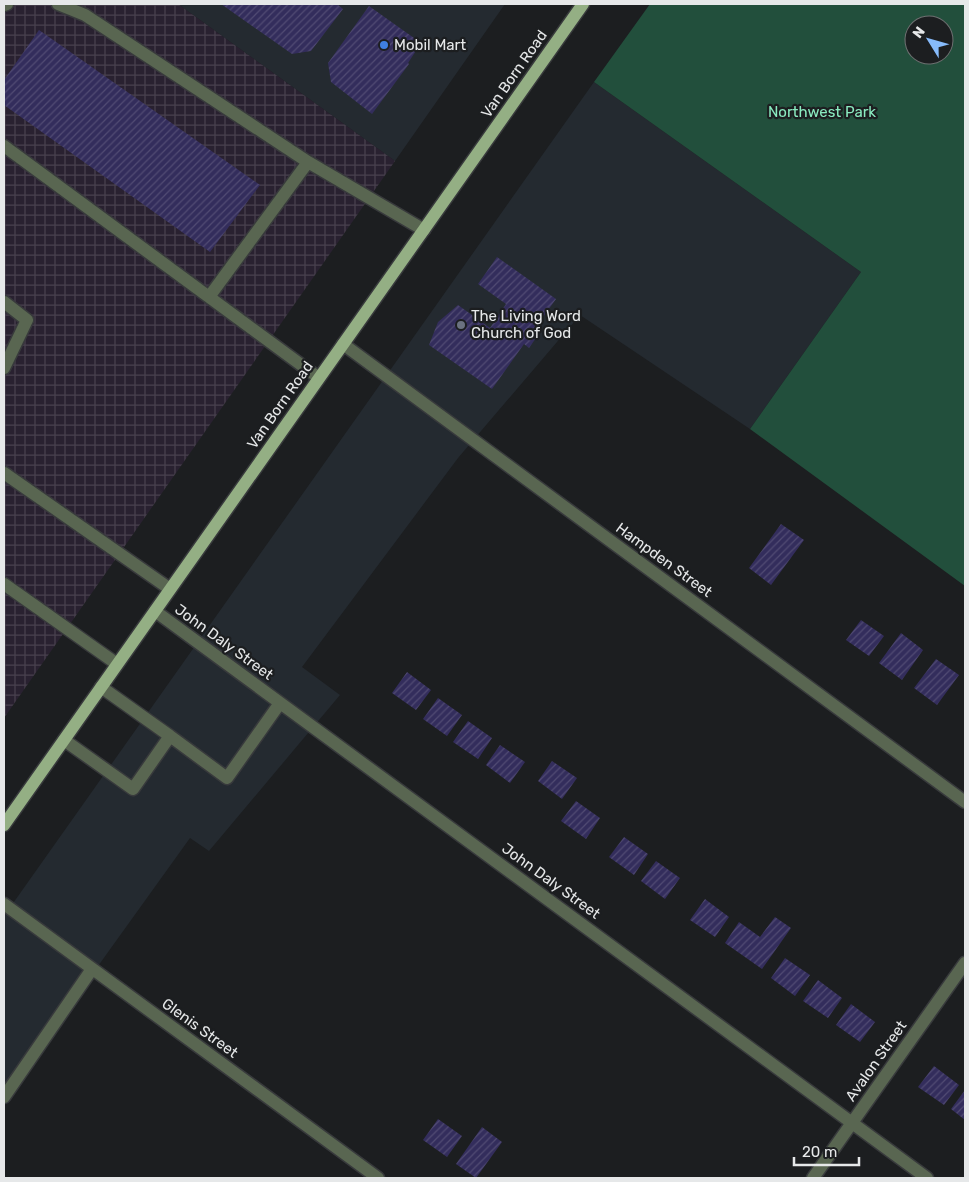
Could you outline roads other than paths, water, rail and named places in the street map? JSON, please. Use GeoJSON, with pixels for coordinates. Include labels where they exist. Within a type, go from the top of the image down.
{"type":"FeatureCollection","features":[{"type":"Feature","properties":{"kind":"main road","name":"Van Born Road"},"geometry":{"type":"LineString","coordinates":[[4,825],[583,4]]}},
{"type":"Feature","properties":{"kind":"street"},"geometry":{"type":"LineString","coordinates":[[58,4],[85,15],[308,162],[424,230]]}},
{"type":"Feature","properties":{"kind":"street"},"geometry":{"type":"LineString","coordinates":[[4,146],[319,378]]}},
{"type":"Feature","properties":{"kind":"street"},"geometry":{"type":"LineString","coordinates":[[209,297],[308,162]]}},
{"type":"Feature","properties":{"kind":"street"},"geometry":{"type":"LineString","coordinates":[[4,302],[27,320],[4,368]]}},
{"type":"Feature","properties":{"kind":"street","name":"Hampden Street"},"geometry":{"type":"LineString","coordinates":[[343,344],[965,802]]}},
{"type":"Feature","properties":{"kind":"street"},"geometry":{"type":"LineString","coordinates":[[4,473],[170,589]]}},
{"type":"Feature","properties":{"kind":"street"},"geometry":{"type":"LineString","coordinates":[[4,584],[117,664]]}},
{"type":"Feature","properties":{"kind":"street","name":"John Daly Street"},"geometry":{"type":"LineString","coordinates":[[155,611],[927,1178]]}},
{"type":"Feature","properties":{"kind":"street"},"geometry":{"type":"LineString","coordinates":[[101,687],[227,778],[280,703]]}},
{"type":"Feature","properties":{"kind":"street"},"geometry":{"type":"LineString","coordinates":[[64,740],[133,789],[170,736]]}},
{"type":"Feature","properties":{"kind":"street","name":"Glenis Street"},"geometry":{"type":"LineString","coordinates":[[4,904],[378,1178]]}},
{"type":"Feature","properties":{"kind":"street","name":"Avalon Street"},"geometry":{"type":"LineString","coordinates":[[813,1178],[965,963]]}},
{"type":"Feature","properties":{"kind":"street"},"geometry":{"type":"LineString","coordinates":[[4,1097],[92,969]]}},
{"type":"Feature","properties":{"kind":"place","name":"Mobil Mart"},"geometry":{"type":"Point","coordinates":[384,45]}},
{"type":"Feature","properties":{"kind":"place","name":"The Living Word Church of God"},"geometry":{"type":"Point","coordinates":[461,325]}},
{"type":"Feature","properties":{"kind":"park label","name":"Northwest Park"},"geometry":{"type":"Point","coordinates":[822,112]}}]}
